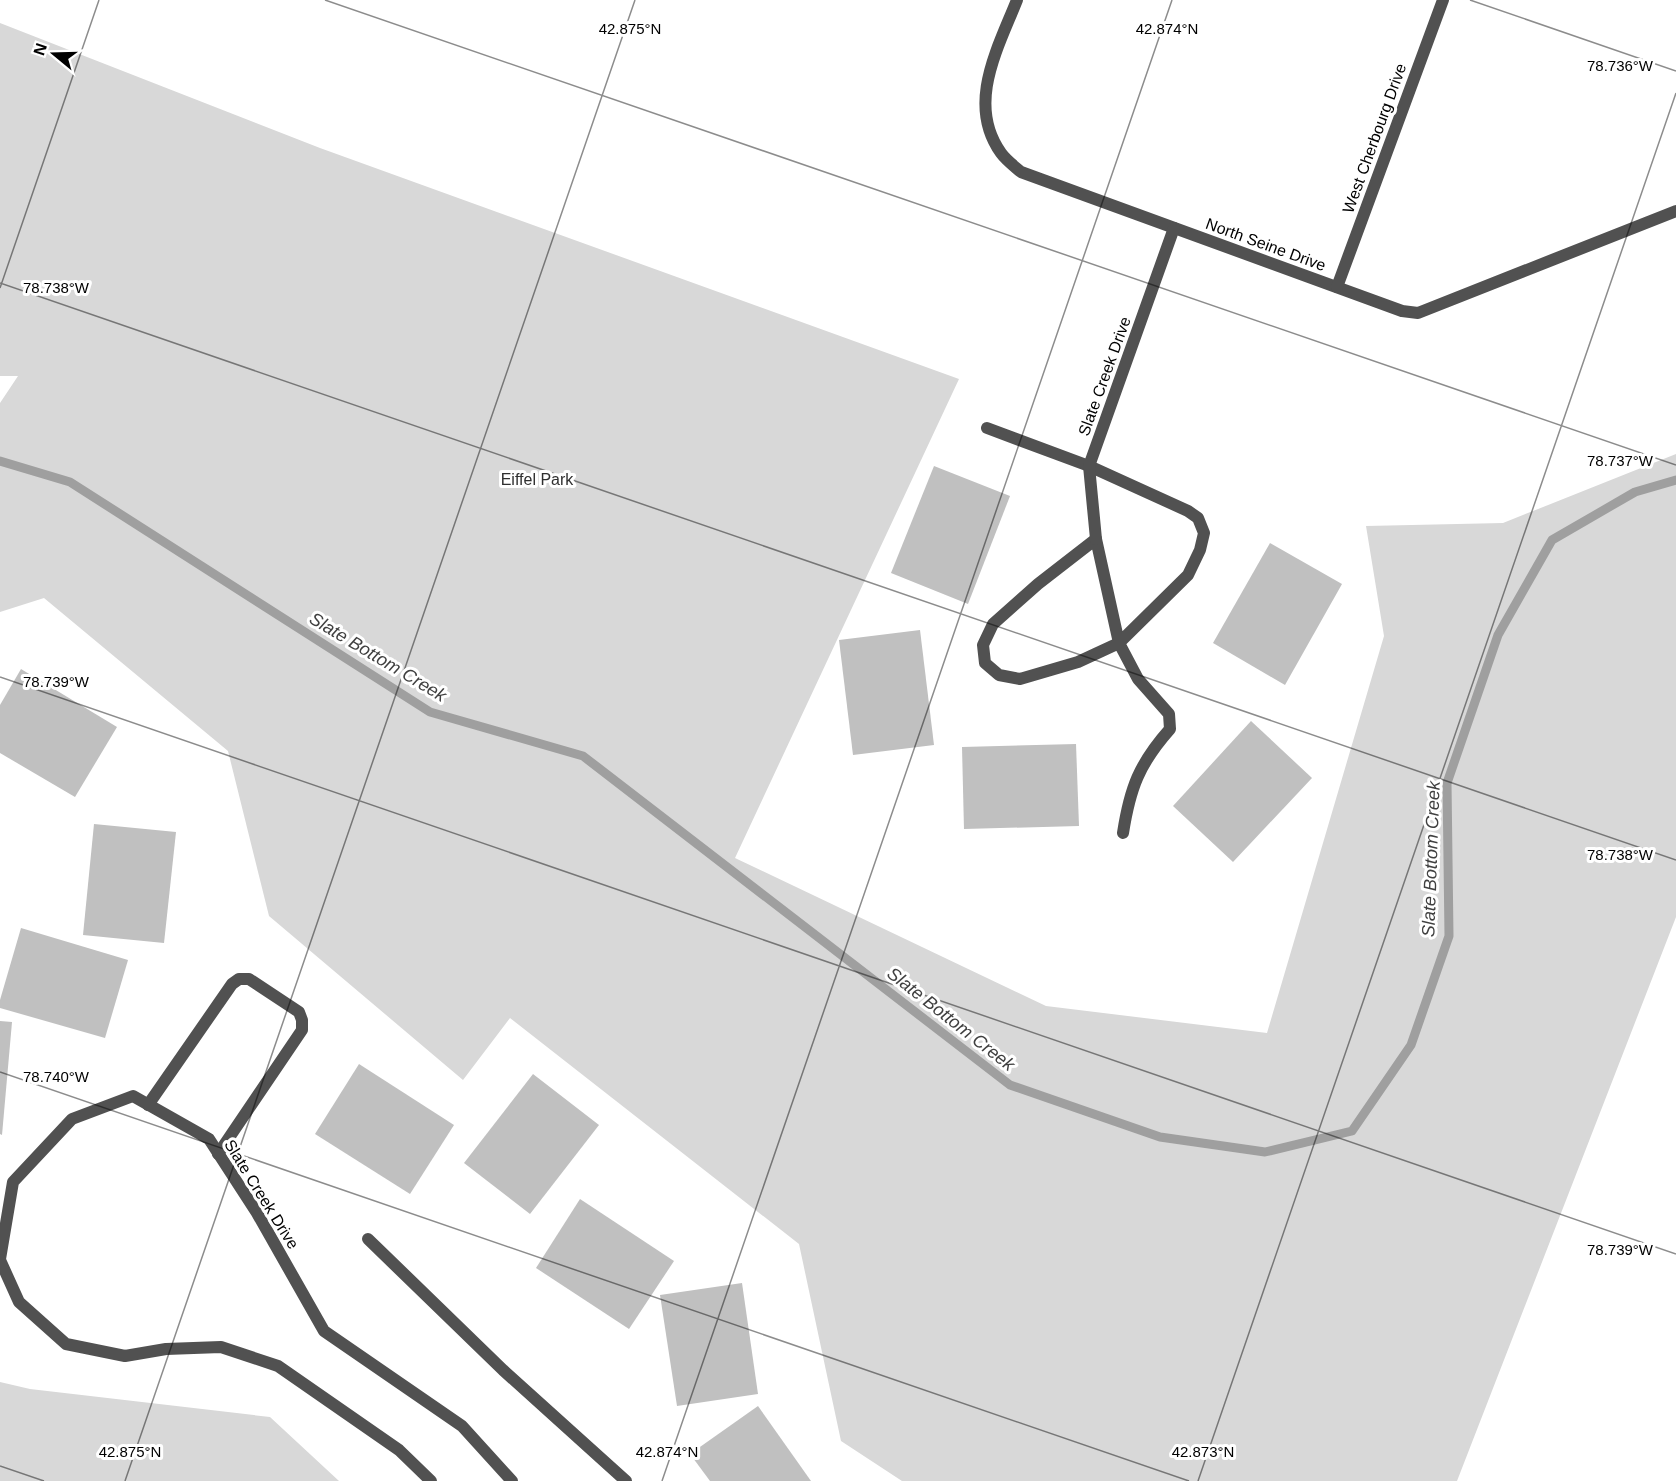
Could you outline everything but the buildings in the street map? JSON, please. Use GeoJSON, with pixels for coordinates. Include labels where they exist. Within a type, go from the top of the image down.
{"type":"FeatureCollection","features":[{"type":"Feature","properties":{"kind":"street","name":"North Seine Drive"},"geometry":{"type":"LineString","coordinates":[[1017,0],[986,84],[985,112],[990,136],[1002,155],[1021,172],[1402,311],[1418,314],[1676,211]]}},
{"type":"Feature","properties":{"kind":"street","name":"West Cherbourg Drive"},"geometry":{"type":"LineString","coordinates":[[1337,288],[1443,0]]}},
{"type":"Feature","properties":{"kind":"street","name":"Slate Creek Drive"},"geometry":{"type":"LineString","coordinates":[[1123,833],[1127,806],[1137,776],[1156,745],[1170,729],[1169,714],[1138,679],[1119,643],[1096,539],[1089,466],[1174,228]]}},
{"type":"Feature","properties":{"kind":"street"},"geometry":{"type":"LineString","coordinates":[[987,428],[1089,466],[1188,511],[1198,518],[1204,533],[1200,550],[1188,575],[1119,643],[1078,662],[1020,679],[999,675],[985,663],[983,645],[993,624],[1038,584],[1096,539]]}},
{"type":"Feature","properties":{"kind":"street"},"geometry":{"type":"LineString","coordinates":[[148,1105],[232,984],[239,979],[249,979],[299,1012],[302,1030],[218,1154]]}},
{"type":"Feature","properties":{"kind":"street","name":"Slate Creek Drive"},"geometry":{"type":"LineString","coordinates":[[431,1481],[399,1450],[278,1366],[221,1347],[166,1349],[125,1356],[66,1344],[19,1302],[0,1260],[13,1182],[72,1119],[133,1096],[209,1139],[257,1213],[324,1331],[462,1426],[512,1481]]}},
{"type":"Feature","properties":{"kind":"street"},"geometry":{"type":"LineString","coordinates":[[369,1239],[503,1370],[626,1481]]}},
{"type":"Feature","properties":{"kind":"green space","name":"Eiffel Park"},"geometry":{"type":"Polygon","coordinates":[[[0,23],[320,148],[959,379],[735,858],[1046,1006],[1267,1033],[1384,636],[1366,526],[1503,523],[1676,454],[1676,917],[1457,1481],[902,1481],[841,1441],[799,1244],[510,1018],[463,1080],[269,916],[228,751],[44,598],[0,612],[0,403],[18,376],[0,376],[0,23]]]}},
{"type":"Feature","properties":{"kind":"green space"},"geometry":{"type":"Polygon","coordinates":[[[0,1382],[30,1389],[270,1417],[339,1481],[0,1481],[0,1382]]]}},
{"type":"Feature","properties":{"kind":"waterway","name":"Slate Bottom Creek"},"geometry":{"type":"LineString","coordinates":[[0,461],[70,482],[430,712],[583,756],[1010,1085],[1160,1137],[1265,1152],[1352,1131],[1411,1045],[1449,936],[1447,783],[1498,635],[1552,540],[1635,492],[1676,480]]}}]}
